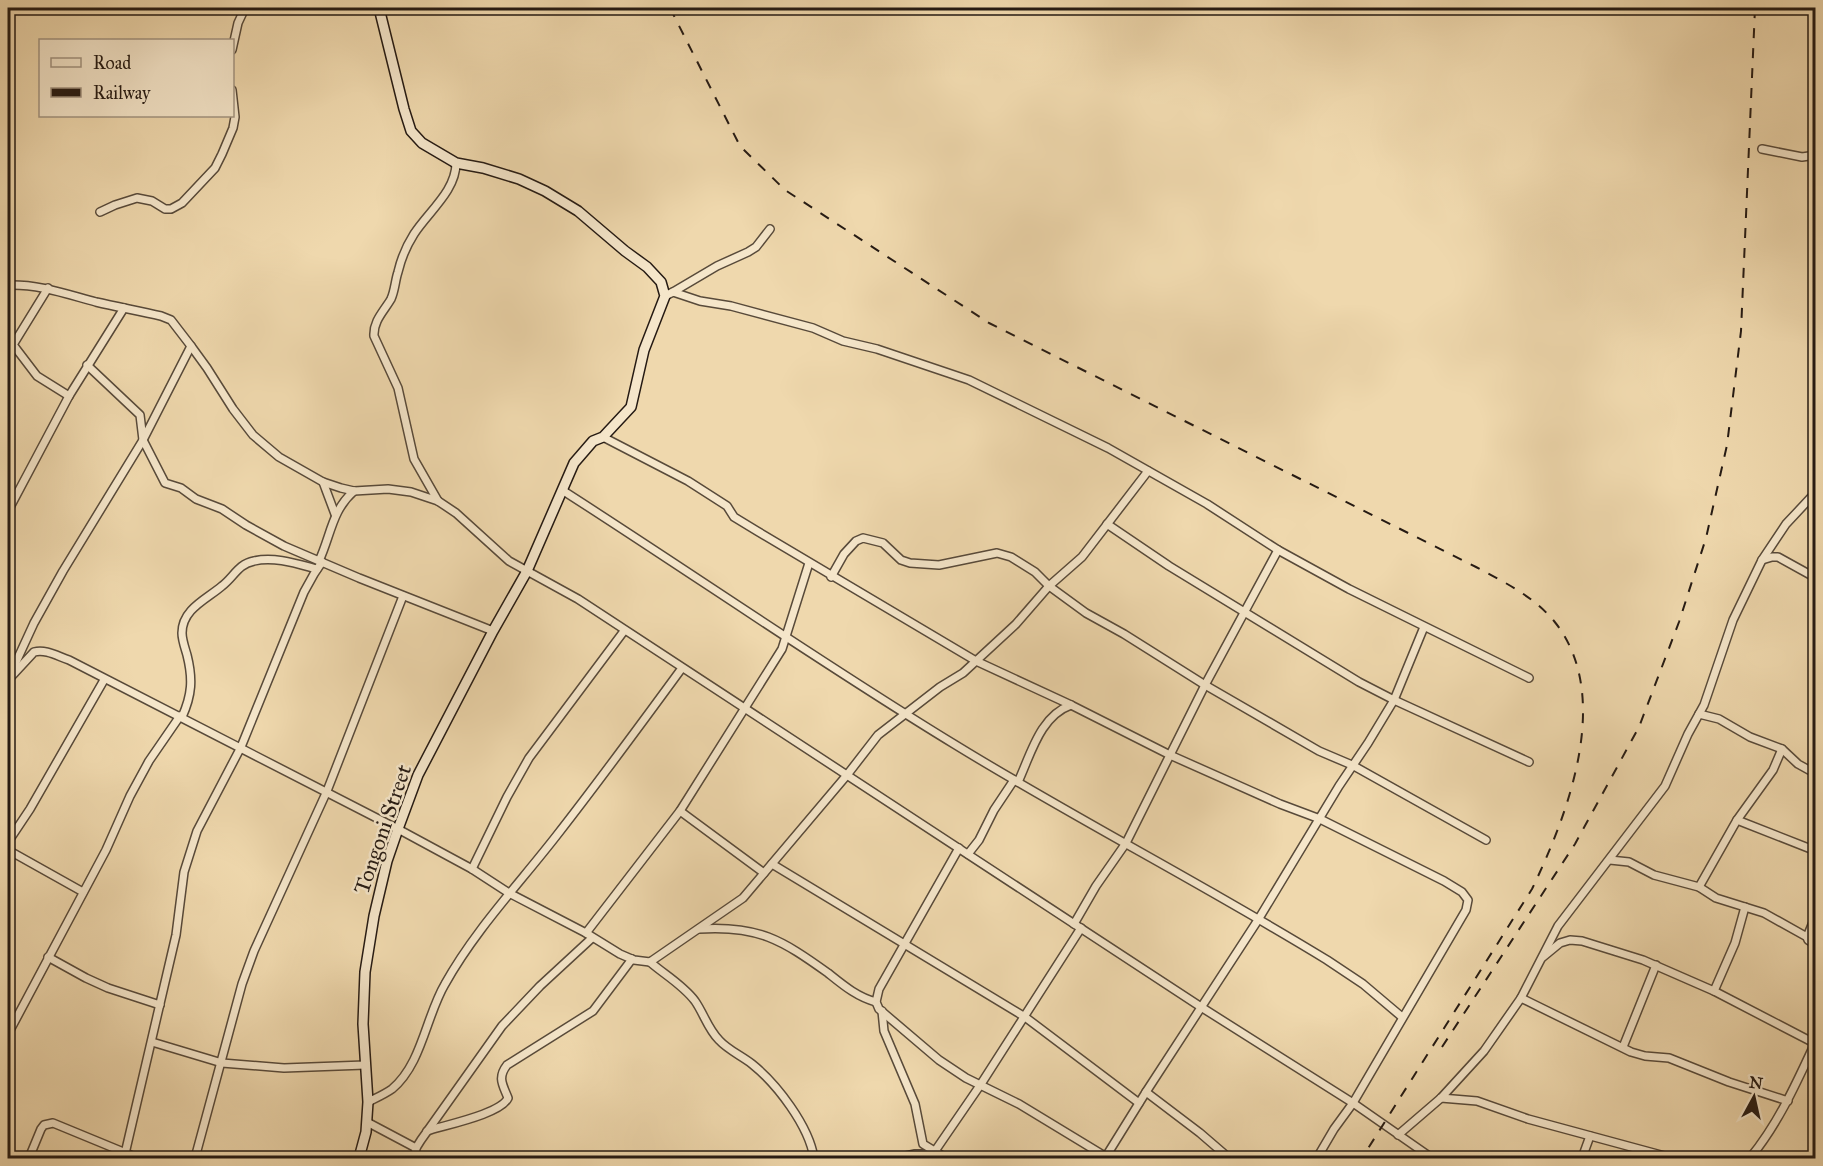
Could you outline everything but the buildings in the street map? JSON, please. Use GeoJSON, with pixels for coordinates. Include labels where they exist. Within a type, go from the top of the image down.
{"type":"FeatureCollection","features":[{"type":"Feature","properties":{"kind":"street"},"geometry":{"type":"LineString","coordinates":[[234,41],[238,23],[245,8]]}},
{"type":"Feature","properties":{"kind":"street"},"geometry":{"type":"LineString","coordinates":[[379,8],[411,131],[422,143],[456,163],[483,168],[519,179],[545,191],[578,211],[652,271],[669,294],[730,306],[813,328],[843,341],[877,349],[954,374],[1062,425],[1207,504],[1278,550],[1424,627],[1529,678]]}},
{"type":"Feature","properties":{"kind":"street"},"geometry":{"type":"LineString","coordinates":[[100,213],[109,207],[137,198],[152,201],[165,209],[171,209],[182,203],[215,168],[233,128],[234,108]]}},
{"type":"Feature","properties":{"kind":"street"},"geometry":{"type":"LineString","coordinates":[[1762,149],[1802,157],[1815,155]]}},
{"type":"Feature","properties":{"kind":"street"},"geometry":{"type":"LineString","coordinates":[[438,501],[414,459],[398,388],[374,336],[374,331],[375,324],[390,300],[398,270],[414,234],[444,194],[456,170],[456,163]]}},
{"type":"Feature","properties":{"kind":"street"},"geometry":{"type":"LineString","coordinates":[[669,294],[717,266],[756,247],[770,229]]}},
{"type":"Feature","properties":{"kind":"street"},"geometry":{"type":"LineString","coordinates":[[8,285],[25,284],[48,288],[171,320],[207,368],[233,410],[254,435],[279,457],[323,482],[354,491],[388,489],[411,492],[438,501],[456,513],[509,561],[552,583],[1201,1007],[1353,1103],[1432,1158]]}},
{"type":"Feature","properties":{"kind":"street"},"geometry":{"type":"LineString","coordinates":[[8,353],[48,288]]}},
{"type":"Feature","properties":{"kind":"street","name":"Tongoni Street"},"geometry":{"type":"LineString","coordinates":[[359,1158],[367,1122],[368,1102],[363,1001],[365,972],[374,916],[387,861],[398,829],[418,775],[527,571],[574,463],[593,441],[603,437],[631,407],[644,350],[669,294]]}},
{"type":"Feature","properties":{"kind":"street"},"geometry":{"type":"LineString","coordinates":[[8,512],[69,396],[124,308]]}},
{"type":"Feature","properties":{"kind":"street"},"geometry":{"type":"LineString","coordinates":[[8,338],[37,376],[69,396]]}},
{"type":"Feature","properties":{"kind":"street"},"geometry":{"type":"LineString","coordinates":[[8,680],[34,623],[143,440],[191,346]]}},
{"type":"Feature","properties":{"kind":"street"},"geometry":{"type":"LineString","coordinates":[[87,365],[137,411],[142,421],[143,440],[165,483],[181,488],[196,499],[222,509],[284,546],[493,631]]}},
{"type":"Feature","properties":{"kind":"street"},"geometry":{"type":"LineString","coordinates":[[603,437],[727,506],[734,517],[831,577],[884,605],[976,661],[1071,705],[1170,755],[1280,804],[1320,819],[1462,892],[1468,900],[1466,910],[1353,1103],[1317,1158]]}},
{"type":"Feature","properties":{"kind":"street"},"geometry":{"type":"LineString","coordinates":[[650,962],[736,904],[847,775],[878,735],[904,713],[963,673],[1016,624],[1049,586],[1082,557],[1148,471]]}},
{"type":"Feature","properties":{"kind":"street"},"geometry":{"type":"LineString","coordinates":[[323,482],[335,514]]}},
{"type":"Feature","properties":{"kind":"street"},"geometry":{"type":"LineString","coordinates":[[562,490],[640,539],[826,665],[904,713],[1016,781],[1336,966],[1363,984],[1402,1017]]}},
{"type":"Feature","properties":{"kind":"street"},"geometry":{"type":"LineString","coordinates":[[125,1156],[176,935],[184,872],[197,831],[241,747],[304,592],[321,562],[335,514],[354,491]]}},
{"type":"Feature","properties":{"kind":"street"},"geometry":{"type":"LineString","coordinates":[[1398,1135],[1441,1098],[1484,1051],[1521,998],[1558,926],[1665,786],[1713,682],[1733,620],[1762,560],[1786,524],[1815,492]]}},
{"type":"Feature","properties":{"kind":"street"},"geometry":{"type":"LineString","coordinates":[[1107,524],[1169,566],[1359,682],[1530,762]]}},
{"type":"Feature","properties":{"kind":"street"},"geometry":{"type":"LineString","coordinates":[[831,577],[844,554],[856,541],[863,538],[884,543],[901,560],[910,563],[932,565],[997,553],[1003,554],[1035,572],[1049,586],[1086,613],[1205,685],[1319,751],[1352,765],[1486,840]]}},
{"type":"Feature","properties":{"kind":"street"},"geometry":{"type":"LineString","coordinates":[[933,1155],[1025,1017],[1077,926],[1096,886],[1126,843],[1205,685],[1278,550]]}},
{"type":"Feature","properties":{"kind":"street"},"geometry":{"type":"LineString","coordinates":[[1762,560],[1772,556],[1778,557],[1815,578]]}},
{"type":"Feature","properties":{"kind":"street"},"geometry":{"type":"LineString","coordinates":[[8,1034],[149,761],[181,717],[192,688],[192,674],[182,634],[188,613],[224,585],[243,564],[256,560],[274,560],[317,569]]}},
{"type":"Feature","properties":{"kind":"street"},"geometry":{"type":"LineString","coordinates":[[415,1158],[416,1148],[427,1131],[501,1026],[589,935],[680,811],[782,649],[808,563]]}},
{"type":"Feature","properties":{"kind":"street"},"geometry":{"type":"LineString","coordinates":[[195,1158],[242,984],[254,951],[327,791],[403,596]]}},
{"type":"Feature","properties":{"kind":"street"},"geometry":{"type":"LineString","coordinates":[[696,929],[734,928],[777,940],[792,947],[859,996],[876,1002],[882,1011],[939,1060],[1019,1104],[1106,1158],[1146,1092],[1258,920],[1292,861],[1394,700],[1424,627]]}},
{"type":"Feature","properties":{"kind":"street"},"geometry":{"type":"LineString","coordinates":[[472,869],[529,758],[624,631]]}},
{"type":"Feature","properties":{"kind":"street"},"geometry":{"type":"LineString","coordinates":[[8,680],[33,652],[53,654],[69,660],[104,680],[327,791],[632,959],[650,962],[672,978],[690,996],[718,1039],[755,1066],[780,1093],[797,1117],[809,1140],[814,1158]]}},
{"type":"Feature","properties":{"kind":"street"},"geometry":{"type":"LineString","coordinates":[[368,1102],[390,1090],[405,1073],[421,1044],[444,984],[509,893],[555,837],[682,668]]}},
{"type":"Feature","properties":{"kind":"street"},"geometry":{"type":"LineString","coordinates":[[8,842],[30,809],[104,680]]}},
{"type":"Feature","properties":{"kind":"street"},"geometry":{"type":"LineString","coordinates":[[968,854],[979,840],[994,810],[1016,781],[1046,722],[1056,711],[1071,705]]}},
{"type":"Feature","properties":{"kind":"street"},"geometry":{"type":"LineString","coordinates":[[1699,714],[1719,719],[1750,737],[1782,748],[1798,764],[1815,774]]}},
{"type":"Feature","properties":{"kind":"street"},"geometry":{"type":"LineString","coordinates":[[1699,887],[1737,820],[1755,792],[1764,783],[1782,748]]}},
{"type":"Feature","properties":{"kind":"street"},"geometry":{"type":"LineString","coordinates":[[680,811],[764,873]]}},
{"type":"Feature","properties":{"kind":"street"},"geometry":{"type":"LineString","coordinates":[[1737,820],[1815,851]]}},
{"type":"Feature","properties":{"kind":"street"},"geometry":{"type":"LineString","coordinates":[[876,1002],[879,988],[959,848]]}},
{"type":"Feature","properties":{"kind":"street"},"geometry":{"type":"LineString","coordinates":[[8,850],[83,892]]}},
{"type":"Feature","properties":{"kind":"street"},"geometry":{"type":"LineString","coordinates":[[1610,860],[1629,862],[1654,875],[1699,887],[1716,898],[1764,913],[1807,937],[1815,945]]}},
{"type":"Feature","properties":{"kind":"street"},"geometry":{"type":"LineString","coordinates":[[772,864],[1025,1017],[1139,1103]]}},
{"type":"Feature","properties":{"kind":"street"},"geometry":{"type":"LineString","coordinates":[[1714,990],[1735,943],[1745,907]]}},
{"type":"Feature","properties":{"kind":"street"},"geometry":{"type":"LineString","coordinates":[[1807,937],[1815,915]]}},
{"type":"Feature","properties":{"kind":"street"},"geometry":{"type":"LineString","coordinates":[[1541,958],[1560,943],[1570,940],[1582,941],[1656,965],[1714,990],[1815,1044],[1788,1101],[1768,1135],[1750,1158]]}},
{"type":"Feature","properties":{"kind":"street"},"geometry":{"type":"LineString","coordinates":[[48,957],[97,983],[160,1005]]}},
{"type":"Feature","properties":{"kind":"street"},"geometry":{"type":"LineString","coordinates":[[427,1131],[504,1105],[508,1098],[501,1075],[507,1065],[593,1011],[632,959]]}},
{"type":"Feature","properties":{"kind":"street"},"geometry":{"type":"LineString","coordinates":[[1623,1047],[1656,965]]}},
{"type":"Feature","properties":{"kind":"street"},"geometry":{"type":"LineString","coordinates":[[1521,998],[1639,1055],[1669,1058],[1729,1082],[1788,1101]]}},
{"type":"Feature","properties":{"kind":"street"},"geometry":{"type":"LineString","coordinates":[[882,1011],[884,1031],[915,1104],[923,1144],[933,1155]]}},
{"type":"Feature","properties":{"kind":"street"},"geometry":{"type":"LineString","coordinates":[[152,1042],[222,1063],[284,1068],[365,1065]]}},
{"type":"Feature","properties":{"kind":"street"},"geometry":{"type":"LineString","coordinates":[[1146,1092],[1229,1158]]}},
{"type":"Feature","properties":{"kind":"street"},"geometry":{"type":"LineString","coordinates":[[1441,1098],[1477,1101],[1528,1119],[1672,1158]]}},
{"type":"Feature","properties":{"kind":"street"},"geometry":{"type":"LineString","coordinates":[[367,1122],[416,1148]]}},
{"type":"Feature","properties":{"kind":"street"},"geometry":{"type":"LineString","coordinates":[[29,1158],[41,1129],[44,1125],[52,1123],[125,1156],[138,1158]]}},
{"type":"Feature","properties":{"kind":"street"},"geometry":{"type":"LineString","coordinates":[[1582,1158],[1590,1136]]}},
{"type":"Feature","properties":{"kind":"street"},"geometry":{"type":"LineString","coordinates":[[897,1158],[915,1154],[946,1158]]}},
{"type":"Feature","properties":{"kind":"railway"},"geometry":{"type":"LineString","coordinates":[[670,8],[740,146],[785,190],[989,323],[1476,567],[1527,597],[1554,621],[1572,651],[1581,684],[1583,719],[1579,755],[1571,791],[1559,826],[1532,889],[1362,1158]]}},
{"type":"Feature","properties":{"kind":"railway"},"geometry":{"type":"LineString","coordinates":[[1442,1047],[1575,844],[1639,727],[1679,622],[1706,538],[1727,445],[1741,331],[1755,8]]}}]}
